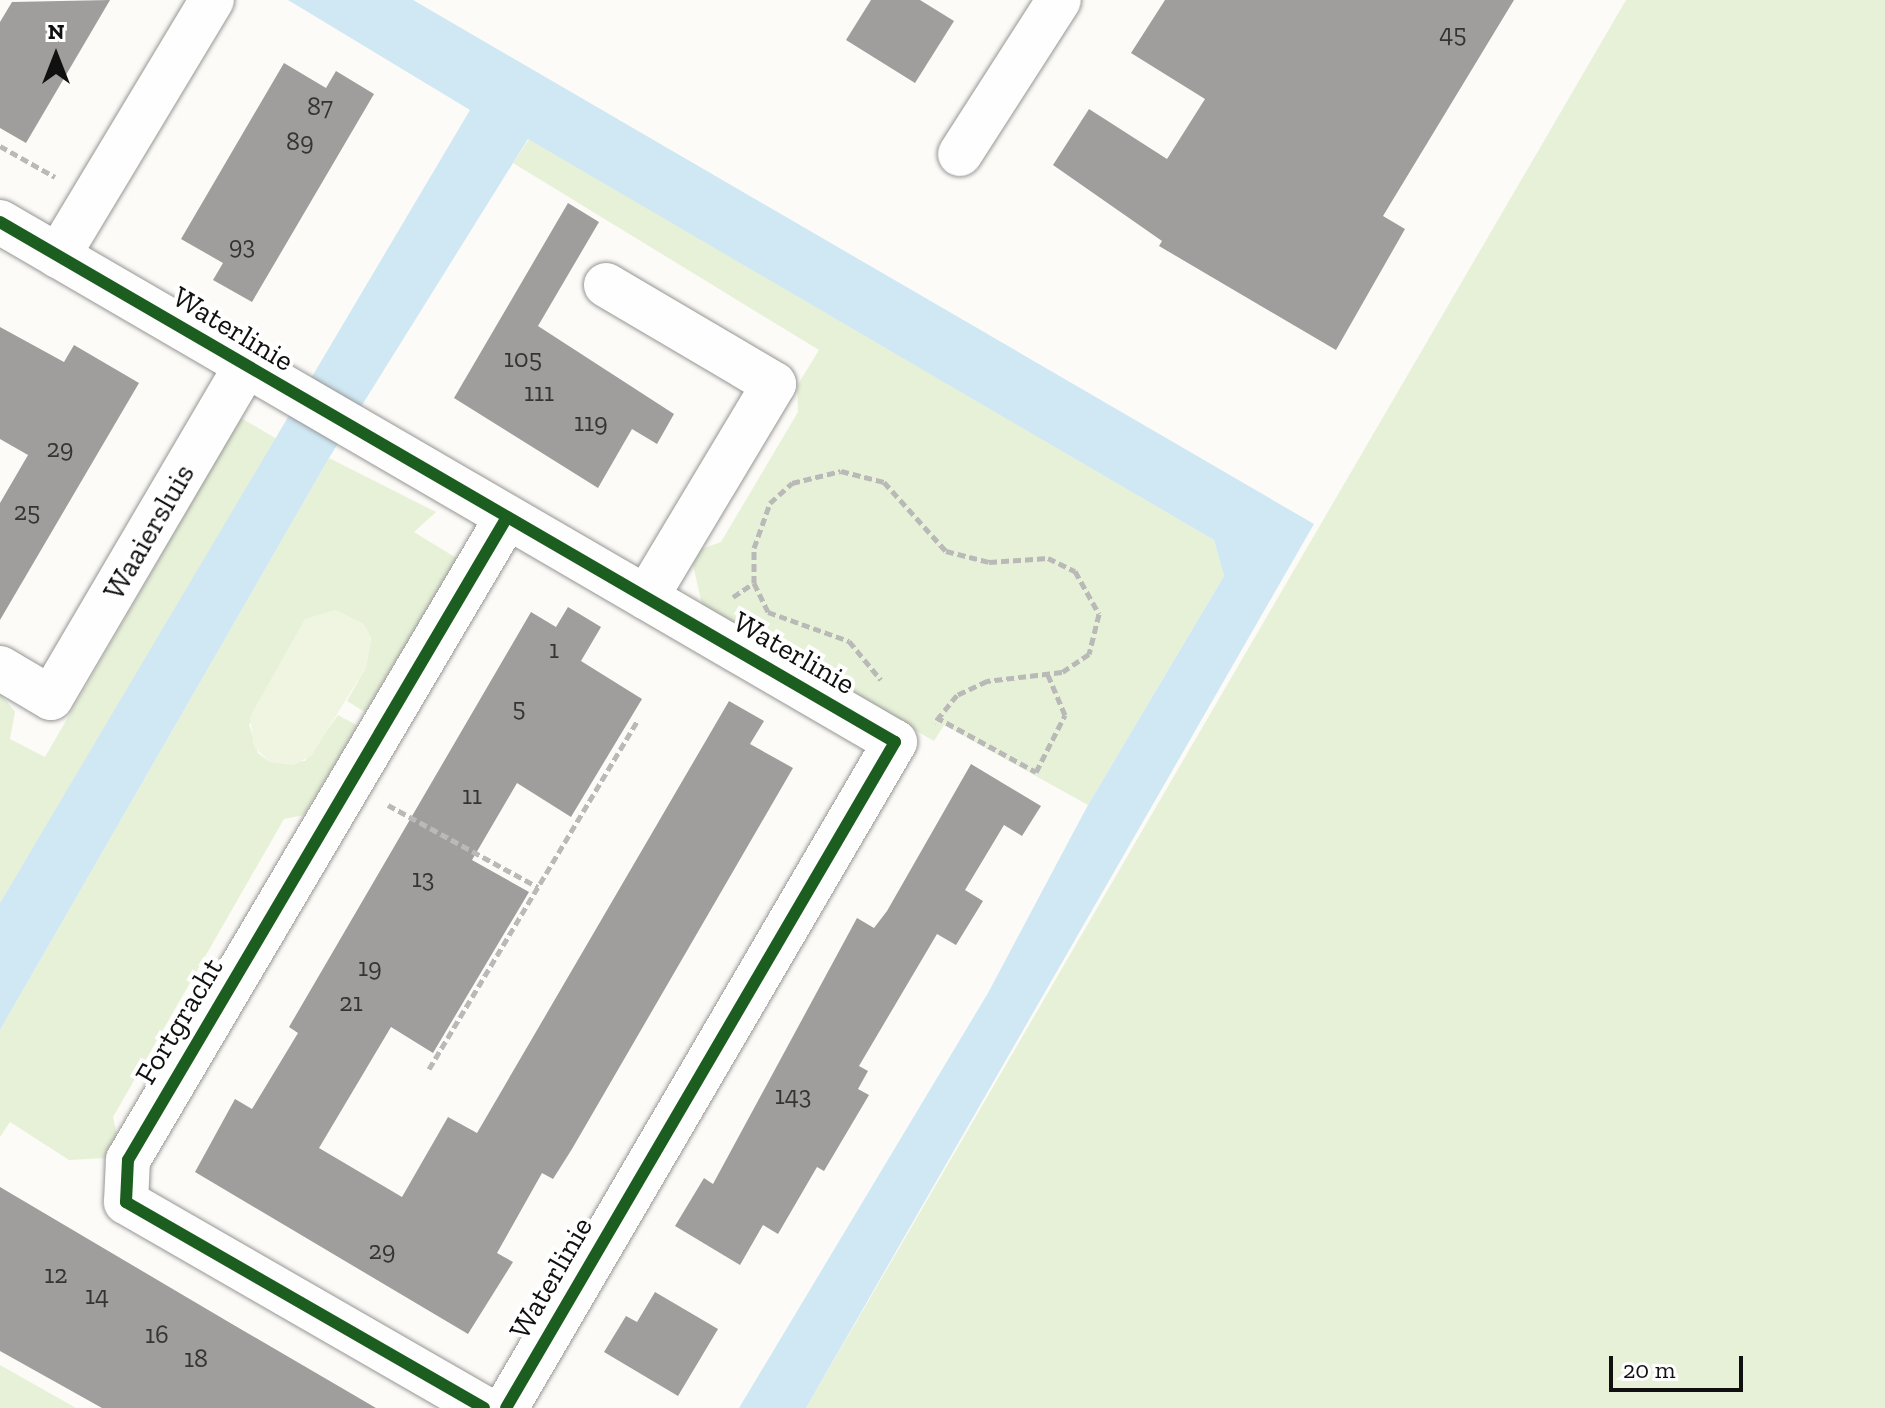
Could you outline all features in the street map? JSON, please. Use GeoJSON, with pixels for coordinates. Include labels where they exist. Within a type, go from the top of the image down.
{"type":"FeatureCollection","features":[{"type":"Feature","properties":{"kind":"street"},"geometry":{"type":"LineString","coordinates":[[58,256],[212,0]]}},
{"type":"Feature","properties":{"kind":"street"},"geometry":{"type":"LineString","coordinates":[[960,154],[1059,0]]}},
{"type":"Feature","properties":{"kind":"street","name":"Waterlinie"},"geometry":{"type":"LineString","coordinates":[[0,222],[385,449],[895,742],[506,1408]]}},
{"type":"Feature","properties":{"kind":"street"},"geometry":{"type":"LineString","coordinates":[[606,285],[774,384],[646,598]]}},
{"type":"Feature","properties":{"kind":"street","name":"Waaiersluis"},"geometry":{"type":"LineString","coordinates":[[0,668],[51,698],[246,366]]}},
{"type":"Feature","properties":{"kind":"street","name":"Fortgracht"},"geometry":{"type":"LineString","coordinates":[[484,1408],[126,1202],[128,1160],[507,517]]}},
{"type":"Feature","properties":{"kind":"path"},"geometry":{"type":"LineString","coordinates":[[0,146],[93,198]]}},
{"type":"Feature","properties":{"kind":"path"},"geometry":{"type":"LineString","coordinates":[[886,686],[849,641],[768,612],[754,583],[754,548],[770,503],[792,483],[861,474],[900,496],[946,551],[989,562],[1048,558],[1075,571],[1099,614],[1098,634],[1089,654],[1048,675],[987,681],[957,695],[922,742],[895,742]]}},
{"type":"Feature","properties":{"kind":"path"},"geometry":{"type":"LineString","coordinates":[[704,631],[726,601],[754,583]]}},
{"type":"Feature","properties":{"kind":"path"},"geometry":{"type":"LineString","coordinates":[[925,711],[1036,772],[1065,715],[1048,675]]}},
{"type":"Feature","properties":{"kind":"path"},"geometry":{"type":"LineString","coordinates":[[429,1069],[637,722]]}},
{"type":"Feature","properties":{"kind":"path"},"geometry":{"type":"LineString","coordinates":[[349,784],[538,887]]}},
{"type":"Feature","properties":{"kind":"green space"},"geometry":{"type":"Polygon","coordinates":[[[1626,0],[1885,0],[1885,1408],[806,1408],[1626,0]]]}},
{"type":"Feature","properties":{"kind":"green space"},"geometry":{"type":"Polygon","coordinates":[[[529,139],[1214,540],[1224,576],[1088,805],[944,725],[934,741],[703,609],[693,565],[701,549],[721,542],[798,412],[797,386],[819,350],[513,163],[529,139]]]}},
{"type":"Feature","properties":{"kind":"green space"},"geometry":{"type":"Polygon","coordinates":[[[241,418],[277,439],[0,903],[0,693],[15,712],[10,739],[45,757],[241,418]]]}},
{"type":"Feature","properties":{"kind":"green space"},"geometry":{"type":"Polygon","coordinates":[[[329,458],[436,512],[414,532],[458,559],[365,712],[347,701],[366,667],[371,638],[249,724],[258,753],[270,762],[305,761],[338,715],[358,726],[304,815],[284,819],[113,1117],[117,1135],[106,1158],[69,1160],[10,1122],[0,1137],[0,1030],[329,458]]]}},
{"type":"Feature","properties":{"kind":"green space"},"geometry":{"type":"Polygon","coordinates":[[[335,610],[364,624],[371,638],[366,667],[312,755],[294,765],[270,762],[254,747],[250,717],[305,619],[335,610]]]}},
{"type":"Feature","properties":{"kind":"green space"},"geometry":{"type":"Polygon","coordinates":[[[0,1365],[76,1408],[0,1408],[0,1365]]]}},
{"type":"Feature","properties":{"kind":"water"},"geometry":{"type":"Polygon","coordinates":[[[288,0],[413,0],[1314,524],[806,1408],[739,1408],[988,993],[1088,805],[1224,576],[1214,540],[528,139],[329,458],[0,1030],[0,903],[470,110],[288,0]]]}},
{"type":"Feature","properties":{"kind":"building"},"geometry":{"type":"Polygon","coordinates":[[[110,0],[26,143],[0,128],[0,22],[12,2],[110,0]]]}},
{"type":"Feature","properties":{"kind":"building"},"geometry":{"type":"Polygon","coordinates":[[[871,0],[920,0],[954,21],[915,83],[846,40],[871,0]]]}},
{"type":"Feature","properties":{"kind":"building"},"geometry":{"type":"Polygon","coordinates":[[[1165,0],[1514,0],[1383,216],[1405,229],[1336,350],[1159,246],[1162,241],[1053,165],[1089,109],[1167,159],[1205,99],[1131,53],[1165,0]]]}},
{"type":"Feature","properties":{"kind":"building"},"geometry":{"type":"Polygon","coordinates":[[[284,63],[326,88],[336,71],[374,94],[252,302],[213,280],[223,263],[181,239],[284,63]]]}},
{"type":"Feature","properties":{"kind":"building"},"geometry":{"type":"Polygon","coordinates":[[[568,203],[599,222],[538,326],[674,414],[657,444],[632,429],[598,488],[454,398],[568,203]]]}},
{"type":"Feature","properties":{"kind":"building"},"geometry":{"type":"Polygon","coordinates":[[[0,327],[64,362],[74,345],[139,383],[0,620],[0,503],[28,455],[0,439],[0,327]]]}},
{"type":"Feature","properties":{"kind":"building"},"geometry":{"type":"Polygon","coordinates":[[[568,607],[601,627],[581,661],[642,699],[571,817],[517,783],[472,860],[529,892],[433,1053],[391,1027],[319,1148],[402,1197],[448,1117],[477,1133],[729,701],[764,721],[750,744],[793,768],[572,1149],[553,1179],[542,1173],[497,1253],[513,1262],[468,1334],[195,1172],[235,1099],[252,1109],[298,1033],[289,1027],[531,612],[556,627],[568,607]]]}},
{"type":"Feature","properties":{"kind":"building"},"geometry":{"type":"Polygon","coordinates":[[[971,764],[1041,806],[1022,836],[1004,825],[965,890],[983,901],[956,945],[937,934],[859,1066],[868,1071],[858,1089],[869,1095],[824,1171],[817,1167],[778,1234],[763,1225],[740,1265],[675,1226],[704,1178],[713,1184],[857,918],[874,928],[887,911],[971,764]]]}},
{"type":"Feature","properties":{"kind":"building"},"geometry":{"type":"Polygon","coordinates":[[[0,1187],[376,1408],[102,1408],[0,1351],[0,1187]]]}},
{"type":"Feature","properties":{"kind":"building"},"geometry":{"type":"Polygon","coordinates":[[[655,1292],[718,1329],[678,1396],[604,1352],[626,1316],[637,1322],[655,1292]]]}},
{"type":"Feature","properties":{"kind":"cycle path"},"geometry":{"type":"LineString","coordinates":[[0,222],[895,742],[506,1408]]}},
{"type":"Feature","properties":{"kind":"cycle path"},"geometry":{"type":"LineString","coordinates":[[484,1408],[126,1202],[128,1160],[507,517]]}}]}
